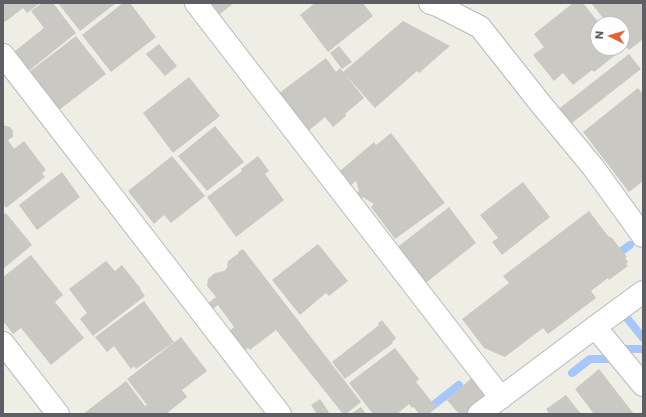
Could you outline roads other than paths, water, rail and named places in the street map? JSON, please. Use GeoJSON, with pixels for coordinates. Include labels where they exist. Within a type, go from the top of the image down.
{"type":"FeatureCollection","features":[{"type":"Feature","properties":{"kind":"street"},"geometry":{"type":"LineString","coordinates":[[196,3],[501,398]]}},
{"type":"Feature","properties":{"kind":"street"},"geometry":{"type":"LineString","coordinates":[[430,3],[437,5],[480,27],[593,167],[643,236]]}},
{"type":"Feature","properties":{"kind":"street"},"geometry":{"type":"LineString","coordinates":[[3,55],[280,414]]}},
{"type":"Feature","properties":{"kind":"street"},"geometry":{"type":"LineString","coordinates":[[479,414],[595,326],[643,292]]}},
{"type":"Feature","properties":{"kind":"street"},"geometry":{"type":"LineString","coordinates":[[595,326],[643,384]]}},
{"type":"Feature","properties":{"kind":"street"},"geometry":{"type":"LineString","coordinates":[[3,344],[58,414]]}},
{"type":"Feature","properties":{"kind":"waterway"},"geometry":{"type":"LineString","coordinates":[[615,256],[630,245]]}},
{"type":"Feature","properties":{"kind":"waterway"},"geometry":{"type":"LineString","coordinates":[[627,318],[643,338]]}},
{"type":"Feature","properties":{"kind":"waterway"},"geometry":{"type":"LineString","coordinates":[[616,349],[643,349]]}},
{"type":"Feature","properties":{"kind":"waterway"},"geometry":{"type":"LineString","coordinates":[[572,373],[590,359],[617,359]]}},
{"type":"Feature","properties":{"kind":"waterway"},"geometry":{"type":"LineString","coordinates":[[422,414],[459,385]]}}]}
